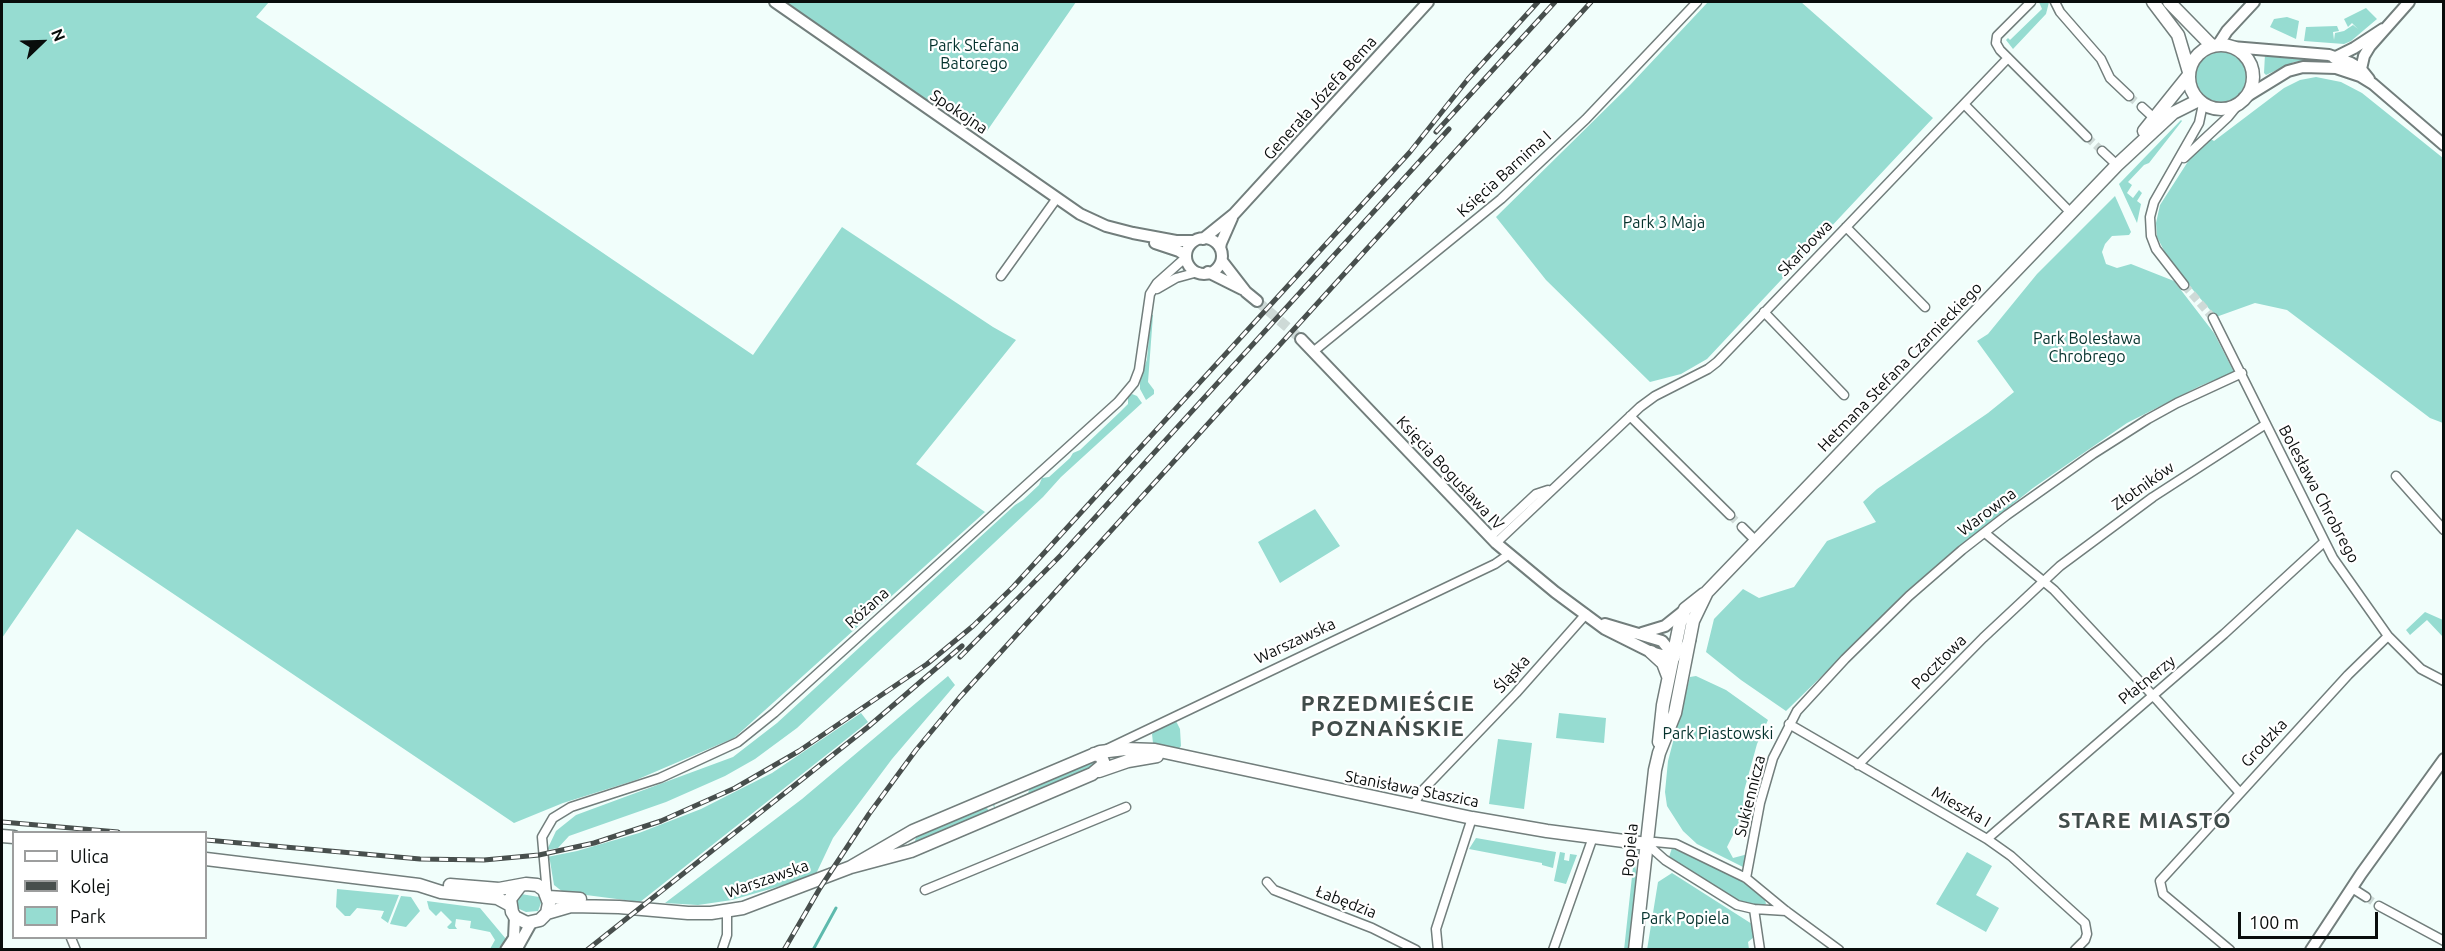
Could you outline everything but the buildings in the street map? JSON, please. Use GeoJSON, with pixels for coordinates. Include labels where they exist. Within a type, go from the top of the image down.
{"type":"FeatureCollection","features":[{"type":"Feature","properties":{"kind":"main road"},"geometry":{"type":"LineString","coordinates":[[2153,2],[2178,35],[2193,91],[2201,102],[2220,109],[2228,108],[2243,100],[2252,86],[2253,69],[2244,55],[2232,47],[2215,46],[2195,58],[2189,74]]}},
{"type":"Feature","properties":{"kind":"main road"},"geometry":{"type":"LineString","coordinates":[[2169,2],[2215,46]]}},
{"type":"Feature","properties":{"kind":"main road","name":"Hetmana Stefana Czarnieckiego"},"geometry":{"type":"LineString","coordinates":[[2117,165],[2189,74]]}},
{"type":"Feature","properties":{"kind":"main road","name":"Hetmana Stefana Czarnieckiego"},"geometry":{"type":"LineString","coordinates":[[1707,592],[2117,165],[2174,112],[2201,102]]}},
{"type":"Feature","properties":{"kind":"main road"},"geometry":{"type":"LineString","coordinates":[[1685,609],[1707,592]]}},
{"type":"Feature","properties":{"kind":"main road","name":"Popiela"},"geometry":{"type":"LineString","coordinates":[[1659,753],[1675,712],[1693,621],[1707,592]]}},
{"type":"Feature","properties":{"kind":"main road","name":"Popiela"},"geometry":{"type":"LineString","coordinates":[[1635,950],[1650,807],[1668,676],[1685,609]]}},
{"type":"Feature","properties":{"kind":"main road"},"geometry":{"type":"LineString","coordinates":[[1651,652],[1663,663],[1668,676]]}},
{"type":"Feature","properties":{"kind":"main road"},"geometry":{"type":"LineString","coordinates":[[1092,774],[1104,764],[1097,753]]}},
{"type":"Feature","properties":{"kind":"main road","name":"Stanisława Staszica"},"geometry":{"type":"LineString","coordinates":[[1097,753],[1173,755],[1472,818],[1647,844]]}},
{"type":"Feature","properties":{"kind":"main road","name":"Warszawska"},"geometry":{"type":"LineString","coordinates":[[851,867],[913,831],[1097,753]]}},
{"type":"Feature","properties":{"kind":"main road","name":"Stanisława Staszica"},"geometry":{"type":"LineString","coordinates":[[1092,774],[1147,753]]}},
{"type":"Feature","properties":{"kind":"main road","name":"Warszawska"},"geometry":{"type":"LineString","coordinates":[[547,913],[567,906],[619,907],[688,913],[727,911],[763,901],[851,867],[911,851],[1092,774]]}},
{"type":"Feature","properties":{"kind":"main road"},"geometry":{"type":"LineString","coordinates":[[911,851],[908,838],[913,831]]}},
{"type":"Feature","properties":{"kind":"main road"},"geometry":{"type":"LineString","coordinates":[[207,859],[419,885],[440,884],[499,889],[526,885],[540,887],[547,896],[547,913],[540,920],[531,923],[515,917],[510,906],[512,894],[526,885]]}},
{"type":"Feature","properties":{"kind":"main road"},"geometry":{"type":"LineString","coordinates":[[419,885],[441,892],[497,898],[510,906]]}},
{"type":"Feature","properties":{"kind":"main road","name":"Warszawska"},"geometry":{"type":"LineString","coordinates":[[547,896],[583,899],[619,907]]}},
{"type":"Feature","properties":{"kind":"street","name":"Spokojna"},"geometry":{"type":"LineString","coordinates":[[775,2],[1080,214],[1106,226],[1132,233],[1176,241],[1199,240]]}},
{"type":"Feature","properties":{"kind":"street","name":"Generała Józefa Bema"},"geometry":{"type":"LineString","coordinates":[[1199,240],[1234,214],[1428,2]]}},
{"type":"Feature","properties":{"kind":"street","name":"Księcia Barnima I"},"geometry":{"type":"LineString","coordinates":[[1314,351],[1501,199],[1586,119],[1697,2]]}},
{"type":"Feature","properties":{"kind":"street"},"geometry":{"type":"LineString","coordinates":[[2031,2],[1997,36],[1996,43],[2008,58],[2087,137]]}},
{"type":"Feature","properties":{"kind":"street"},"geometry":{"type":"LineString","coordinates":[[2055,2],[2060,12],[2101,59],[2110,78],[2129,96]]}},
{"type":"Feature","properties":{"kind":"street"},"geometry":{"type":"LineString","coordinates":[[2215,46],[2254,2]]}},
{"type":"Feature","properties":{"kind":"street"},"geometry":{"type":"LineString","coordinates":[[2361,69],[2364,56],[2383,29],[2409,2]]}},
{"type":"Feature","properties":{"kind":"street"},"geometry":{"type":"LineString","coordinates":[[2177,165],[2243,100],[2278,76],[2336,57],[2383,29]]}},
{"type":"Feature","properties":{"kind":"street"},"geometry":{"type":"LineString","coordinates":[[2232,47],[2296,51],[2336,57],[2361,69],[2373,84]]}},
{"type":"Feature","properties":{"kind":"street","name":"Skarbowa"},"geometry":{"type":"LineString","coordinates":[[1493,540],[1654,396],[1707,369],[2008,58]]}},
{"type":"Feature","properties":{"kind":"street"},"geometry":{"type":"LineString","coordinates":[[2303,67],[2336,68],[2360,76],[2373,84],[2444,145]]}},
{"type":"Feature","properties":{"kind":"street"},"geometry":{"type":"LineString","coordinates":[[2184,285],[2164,262],[2151,236],[2150,217],[2154,202],[2199,123],[2201,102]]}},
{"type":"Feature","properties":{"kind":"street"},"geometry":{"type":"LineString","coordinates":[[1964,104],[2071,213]]}},
{"type":"Feature","properties":{"kind":"street"},"geometry":{"type":"LineString","coordinates":[[2142,107],[2154,118]]}},
{"type":"Feature","properties":{"kind":"street"},"geometry":{"type":"LineString","coordinates":[[2102,151],[2117,165]]}},
{"type":"Feature","properties":{"kind":"street"},"geometry":{"type":"LineString","coordinates":[[1001,276],[1057,198]]}},
{"type":"Feature","properties":{"kind":"street","name":"Generała Józefa Bema"},"geometry":{"type":"LineString","coordinates":[[1220,248],[1234,214]]}},
{"type":"Feature","properties":{"kind":"street"},"geometry":{"type":"LineString","coordinates":[[1846,226],[1925,307]]}},
{"type":"Feature","properties":{"kind":"street","name":"Spokojna"},"geometry":{"type":"LineString","coordinates":[[1132,233],[1185,257]]}},
{"type":"Feature","properties":{"kind":"street"},"geometry":{"type":"LineString","coordinates":[[1150,294],[1157,283],[1185,257],[1187,249],[1199,240],[1213,242],[1220,248],[1222,261],[1257,301]]}},
{"type":"Feature","properties":{"kind":"street"},"geometry":{"type":"LineString","coordinates":[[1185,257],[1189,266],[1246,291]]}},
{"type":"Feature","properties":{"kind":"street"},"geometry":{"type":"LineString","coordinates":[[1150,294],[1176,278],[1217,268],[1222,261]]}},
{"type":"Feature","properties":{"kind":"street","name":"Różana"},"geometry":{"type":"LineString","coordinates":[[547,896],[542,837],[553,818],[572,807],[660,778],[738,742],[774,713],[1118,402],[1134,383],[1139,370],[1150,294]]}},
{"type":"Feature","properties":{"kind":"street"},"geometry":{"type":"LineString","coordinates":[[1764,312],[1844,395]]}},
{"type":"Feature","properties":{"kind":"street","name":"Bolesława Chrobrego"},"geometry":{"type":"LineString","coordinates":[[2213,318],[2324,542],[2366,607],[2388,636],[2421,669],[2444,681]]}},
{"type":"Feature","properties":{"kind":"street","name":"Księcia Bogusława IV"},"geometry":{"type":"LineString","coordinates":[[1301,339],[1509,555],[1587,615],[1621,639],[1651,652],[1662,655],[1673,654],[1665,642],[1608,625],[1587,615]]}},
{"type":"Feature","properties":{"kind":"street","name":"Warowna"},"geometry":{"type":"LineString","coordinates":[[1789,724],[1797,711],[1851,652],[1909,596],[2007,515],[2123,434],[2174,404],[2242,374]]}},
{"type":"Feature","properties":{"kind":"street"},"geometry":{"type":"LineString","coordinates":[[1630,416],[1730,515]]}},
{"type":"Feature","properties":{"kind":"street","name":"Złotników"},"geometry":{"type":"LineString","coordinates":[[2043,582],[2060,566],[2120,520],[2196,467],[2266,424]]}},
{"type":"Feature","properties":{"kind":"street"},"geometry":{"type":"LineString","coordinates":[[2396,476],[2444,530]]}},
{"type":"Feature","properties":{"kind":"street"},"geometry":{"type":"LineString","coordinates":[[1742,527],[1755,540]]}},
{"type":"Feature","properties":{"kind":"street"},"geometry":{"type":"LineString","coordinates":[[1985,533],[2069,606],[2240,793]]}},
{"type":"Feature","properties":{"kind":"street","name":"Płatnerzy"},"geometry":{"type":"LineString","coordinates":[[1988,838],[2224,634],[2324,542]]}},
{"type":"Feature","properties":{"kind":"street","name":"Warszawska"},"geometry":{"type":"LineString","coordinates":[[1097,753],[1485,569],[1509,555]]}},
{"type":"Feature","properties":{"kind":"street","name":"Pocztowa"},"geometry":{"type":"LineString","coordinates":[[1858,765],[1983,638],[2043,582]]}},
{"type":"Feature","properties":{"kind":"street"},"geometry":{"type":"LineString","coordinates":[[1640,634],[1665,626],[1685,609]]}},
{"type":"Feature","properties":{"kind":"street","name":"Śląska"},"geometry":{"type":"LineString","coordinates":[[1413,806],[1421,792],[1587,615]]}},
{"type":"Feature","properties":{"kind":"street","name":"Grodzka"},"geometry":{"type":"LineString","coordinates":[[2230,950],[2163,894],[2160,881],[2348,675],[2388,636]]}},
{"type":"Feature","properties":{"kind":"street"},"geometry":{"type":"LineString","coordinates":[[1681,683],[1680,669],[1673,654],[1685,648],[1690,639]]}},
{"type":"Feature","properties":{"kind":"street","name":"Mieszka I"},"geometry":{"type":"LineString","coordinates":[[1789,724],[1988,838],[2036,877],[2085,923],[2087,934],[2078,947]]}},
{"type":"Feature","properties":{"kind":"street","name":"Sukiennicza"},"geometry":{"type":"LineString","coordinates":[[1746,878],[1766,779],[1789,724]]}},
{"type":"Feature","properties":{"kind":"street"},"geometry":{"type":"LineString","coordinates":[[1145,730],[1147,753]]}},
{"type":"Feature","properties":{"kind":"street"},"geometry":{"type":"LineString","coordinates":[[2311,950],[2444,759]]}},
{"type":"Feature","properties":{"kind":"street"},"geometry":{"type":"LineString","coordinates":[[925,891],[1126,807]]}},
{"type":"Feature","properties":{"kind":"street"},"geometry":{"type":"LineString","coordinates":[[1438,950],[1436,929],[1472,818]]}},
{"type":"Feature","properties":{"kind":"street"},"geometry":{"type":"LineString","coordinates":[[1553,950],[1593,837]]}},
{"type":"Feature","properties":{"kind":"street"},"geometry":{"type":"LineString","coordinates":[[1785,911],[1754,909],[1737,905],[1653,852],[1647,844],[1655,842],[1676,844],[1746,878],[1785,911],[1839,950]]}},
{"type":"Feature","properties":{"kind":"street"},"geometry":{"type":"LineString","coordinates":[[526,885],[544,869]]}},
{"type":"Feature","properties":{"kind":"street","name":"Łabędzia"},"geometry":{"type":"LineString","coordinates":[[1267,882],[1274,890],[1372,928],[1416,950]]}},
{"type":"Feature","properties":{"kind":"street"},"geometry":{"type":"LineString","coordinates":[[2352,888],[2366,897]]}},
{"type":"Feature","properties":{"kind":"street"},"geometry":{"type":"LineString","coordinates":[[2379,906],[2444,941]]}},
{"type":"Feature","properties":{"kind":"street"},"geometry":{"type":"LineString","coordinates":[[1754,909],[1760,950]]}},
{"type":"Feature","properties":{"kind":"street"},"geometry":{"type":"LineString","coordinates":[[722,950],[727,934],[727,911]]}},
{"type":"Feature","properties":{"kind":"street"},"geometry":{"type":"LineString","coordinates":[[506,950],[514,938],[515,917]]}},
{"type":"Feature","properties":{"kind":"street"},"geometry":{"type":"LineString","coordinates":[[516,950],[531,923]]}},
{"type":"Feature","properties":{"kind":"green space"},"geometry":{"type":"Polygon","coordinates":[[[2,2],[269,2],[256,17],[753,355],[842,227],[1016,340],[916,464],[985,512],[734,738],[636,780],[563,803],[514,823],[77,529],[2,638],[2,2]]]}},
{"type":"Feature","properties":{"kind":"green space","name":"Park Stefana Batorego"},"geometry":{"type":"Polygon","coordinates":[[[782,2],[1076,2],[987,131],[950,103],[944,109],[922,99],[782,2]]]}},
{"type":"Feature","properties":{"kind":"green space","name":"Park 3 Maja"},"geometry":{"type":"Polygon","coordinates":[[[1708,2],[1801,2],[1933,118],[1707,359],[1681,374],[1650,382],[1546,280],[1496,217],[1630,85],[1708,2]]]}},
{"type":"Feature","properties":{"kind":"green space"},"geometry":{"type":"Polygon","coordinates":[[[2039,2],[2049,2],[2046,14],[2013,49],[2006,40],[2008,38],[2010,40],[2042,9],[2039,2]]]}},
{"type":"Feature","properties":{"kind":"green space"},"geometry":{"type":"Polygon","coordinates":[[[2366,8],[2377,19],[2351,41],[2344,44],[2304,41],[2306,27],[2337,26],[2339,31],[2333,32],[2334,40],[2335,33],[2344,31],[2353,25],[2358,29],[2352,23],[2348,27],[2344,19],[2366,8]]]}},
{"type":"Feature","properties":{"kind":"green space"},"geometry":{"type":"Polygon","coordinates":[[[2287,17],[2299,21],[2296,39],[2270,27],[2274,19],[2287,17]]]}},
{"type":"Feature","properties":{"kind":"green space"},"geometry":{"type":"Polygon","coordinates":[[[2221,52],[2239,59],[2246,77],[2239,95],[2221,102],[2203,95],[2196,77],[2203,59],[2221,52]]]}},
{"type":"Feature","properties":{"kind":"green space"},"geometry":{"type":"Polygon","coordinates":[[[2265,54],[2319,59],[2294,62],[2266,75],[2264,73],[2265,54]]]}},
{"type":"Feature","properties":{"kind":"green space"},"geometry":{"type":"Polygon","coordinates":[[[2316,77],[2341,82],[2362,93],[2443,158],[2443,423],[2430,418],[2287,310],[2255,303],[2216,317],[2171,264],[2157,237],[2156,223],[2160,205],[2196,149],[2209,138],[2214,141],[2284,88],[2300,80],[2316,77]]]}},
{"type":"Feature","properties":{"kind":"green space"},"geometry":{"type":"Polygon","coordinates":[[[2181,120],[2149,163],[2144,165],[2128,182],[2132,185],[2127,193],[2133,198],[2139,190],[2142,193],[2137,201],[2141,204],[2137,223],[2119,184],[2181,120]]]}},
{"type":"Feature","properties":{"kind":"green space","name":"Park Bolesława Chrobrego"},"geometry":{"type":"Polygon","coordinates":[[[2115,196],[2131,232],[2129,235],[2112,236],[2105,244],[2102,252],[2106,264],[2117,268],[2131,264],[2174,281],[2214,333],[2234,372],[2200,386],[2127,423],[2033,488],[1969,539],[1906,594],[1786,711],[1706,652],[1714,619],[1743,589],[1759,598],[1794,587],[1827,541],[1876,522],[1863,502],[1877,489],[1988,413],[2014,392],[1977,341],[1988,334],[2037,274],[2115,196]]]}},
{"type":"Feature","properties":{"kind":"green space"},"geometry":{"type":"Polygon","coordinates":[[[1151,315],[1153,315],[1148,382],[1154,394],[1146,400],[1140,389],[1140,382],[1147,359],[1151,315]]]}},
{"type":"Feature","properties":{"kind":"green space"},"geometry":{"type":"Polygon","coordinates":[[[1132,394],[1137,396],[1142,403],[797,728],[755,759],[725,776],[666,802],[569,836],[558,848],[547,850],[556,831],[576,815],[733,757],[777,723],[1023,500],[1039,485],[1042,478],[1049,477],[1073,453],[1080,450],[1128,404],[1128,397],[1132,394]]]}},
{"type":"Feature","properties":{"kind":"green space"},"geometry":{"type":"Polygon","coordinates":[[[1315,509],[1340,546],[1280,583],[1258,542],[1315,509]]]}},
{"type":"Feature","properties":{"kind":"green space"},"geometry":{"type":"Polygon","coordinates":[[[2425,612],[2443,620],[2443,637],[2427,620],[2410,635],[2406,630],[2425,612]]]}},
{"type":"Feature","properties":{"kind":"green space"},"geometry":{"type":"Polygon","coordinates":[[[948,676],[955,685],[892,759],[833,838],[815,876],[732,900],[698,905],[665,903],[802,799],[948,676]]]}},
{"type":"Feature","properties":{"kind":"green space","name":"Park Piastowski"},"geometry":{"type":"Polygon","coordinates":[[[1696,676],[1726,690],[1768,720],[1757,744],[1744,791],[1742,817],[1727,847],[1733,858],[1748,854],[1745,868],[1697,844],[1683,831],[1667,806],[1665,792],[1668,761],[1690,677],[1696,676]]]}},
{"type":"Feature","properties":{"kind":"green space"},"geometry":{"type":"Polygon","coordinates":[[[861,713],[868,722],[640,902],[563,892],[554,885],[550,861],[547,857],[639,833],[701,809],[772,773],[861,713]]]}},
{"type":"Feature","properties":{"kind":"green space"},"geometry":{"type":"Polygon","coordinates":[[[1559,713],[1606,718],[1604,743],[1556,738],[1559,713]]]}},
{"type":"Feature","properties":{"kind":"green space"},"geometry":{"type":"Polygon","coordinates":[[[1176,721],[1180,729],[1181,746],[1178,750],[1157,746],[1153,743],[1152,734],[1155,731],[1176,721]]]}},
{"type":"Feature","properties":{"kind":"green space"},"geometry":{"type":"Polygon","coordinates":[[[1498,739],[1532,743],[1524,809],[1489,804],[1498,739]]]}},
{"type":"Feature","properties":{"kind":"green space"},"geometry":{"type":"Polygon","coordinates":[[[1096,760],[1098,762],[1096,767],[996,810],[992,804],[994,803],[995,808],[1028,793],[1030,788],[1096,760]]]}},
{"type":"Feature","properties":{"kind":"green space"},"geometry":{"type":"Polygon","coordinates":[[[986,807],[990,812],[916,843],[915,841],[916,837],[986,807]]]}},
{"type":"Feature","properties":{"kind":"green space"},"geometry":{"type":"Polygon","coordinates":[[[1476,838],[1556,852],[1553,868],[1542,865],[1542,863],[1469,849],[1476,838]]]}},
{"type":"Feature","properties":{"kind":"green space"},"geometry":{"type":"Polygon","coordinates":[[[1672,848],[1745,882],[1765,900],[1766,904],[1761,906],[1746,904],[1728,894],[1669,857],[1672,848]]]}},
{"type":"Feature","properties":{"kind":"green space"},"geometry":{"type":"Polygon","coordinates":[[[1560,852],[1565,853],[1564,860],[1569,861],[1570,854],[1577,855],[1566,884],[1554,881],[1560,852]]]}},
{"type":"Feature","properties":{"kind":"green space"},"geometry":{"type":"Polygon","coordinates":[[[1967,852],[1992,866],[1976,895],[1999,908],[1986,932],[1936,904],[1967,852]]]}},
{"type":"Feature","properties":{"kind":"green space"},"geometry":{"type":"Polygon","coordinates":[[[1634,858],[1637,876],[1628,949],[1624,950],[1634,858]]]}},
{"type":"Feature","properties":{"kind":"green space","name":"Park Popiela"},"geometry":{"type":"Polygon","coordinates":[[[1672,873],[1752,924],[1754,937],[1748,942],[1749,949],[1647,950],[1658,882],[1672,873]]]}},
{"type":"Feature","properties":{"kind":"green space"},"geometry":{"type":"Polygon","coordinates":[[[337,889],[399,895],[388,923],[381,918],[384,911],[357,908],[350,916],[345,916],[336,907],[337,889]]]}},
{"type":"Feature","properties":{"kind":"green space"},"geometry":{"type":"Polygon","coordinates":[[[521,894],[539,897],[541,903],[538,911],[526,912],[517,908],[517,900],[521,894]]]}},
{"type":"Feature","properties":{"kind":"green space"},"geometry":{"type":"Polygon","coordinates":[[[401,896],[411,897],[420,911],[406,927],[390,924],[401,896]]]}},
{"type":"Feature","properties":{"kind":"green space"},"geometry":{"type":"Polygon","coordinates":[[[427,901],[480,908],[506,939],[498,949],[490,949],[495,940],[490,932],[470,928],[471,921],[456,919],[457,929],[449,929],[447,927],[452,922],[441,911],[436,916],[429,909],[427,901]]]}},
{"type":"Feature","properties":{"kind":"waterway"},"geometry":{"type":"LineString","coordinates":[[813,950],[836,908]]}},
{"type":"Feature","properties":{"kind":"tunnel"},"geometry":{"type":"LineString","coordinates":[[2129,96],[2142,107]]}},
{"type":"Feature","properties":{"kind":"tunnel"},"geometry":{"type":"LineString","coordinates":[[2087,137],[2102,151]]}},
{"type":"Feature","properties":{"kind":"tunnel"},"geometry":{"type":"LineString","coordinates":[[2184,285],[2213,318]]}},
{"type":"Feature","properties":{"kind":"tunnel"},"geometry":{"type":"LineString","coordinates":[[1257,301],[1301,339]]}},
{"type":"Feature","properties":{"kind":"tunnel"},"geometry":{"type":"LineString","coordinates":[[1730,515],[1742,527]]}},
{"type":"Feature","properties":{"kind":"tunnel"},"geometry":{"type":"LineString","coordinates":[[2366,897],[2379,906]]}},
{"type":"Feature","properties":{"kind":"railway"},"geometry":{"type":"LineString","coordinates":[[207,840],[420,859],[484,860],[539,855],[594,843],[661,821],[735,788],[799,751],[927,664],[973,626],[1013,587],[1410,152],[1468,79],[1538,2]]}},
{"type":"Feature","properties":{"kind":"railway"},"geometry":{"type":"LineString","coordinates":[[1436,132],[1555,2]]}},
{"type":"Feature","properties":{"kind":"railway"},"geometry":{"type":"LineString","coordinates":[[784,950],[820,888],[869,814],[916,750],[960,697],[1591,2]]}},
{"type":"Feature","properties":{"kind":"railway"},"geometry":{"type":"LineString","coordinates":[[960,657],[1061,555],[1449,129]]}},
{"type":"Feature","properties":{"kind":"railway"},"geometry":{"type":"LineString","coordinates":[[587,950],[868,727],[962,646]]}},
{"type":"Feature","properties":{"kind":"railway"},"geometry":{"type":"LineString","coordinates":[[2,822],[106,831]]}},
{"type":"Feature","properties":{"kind":"district","name":"PRZEDMIEŚCIE POZNAŃSKIE"},"geometry":{"type":"Point","coordinates":[1388,716]}},
{"type":"Feature","properties":{"kind":"district","name":"STARE MIASTO"},"geometry":{"type":"Point","coordinates":[2145,821]}}]}
